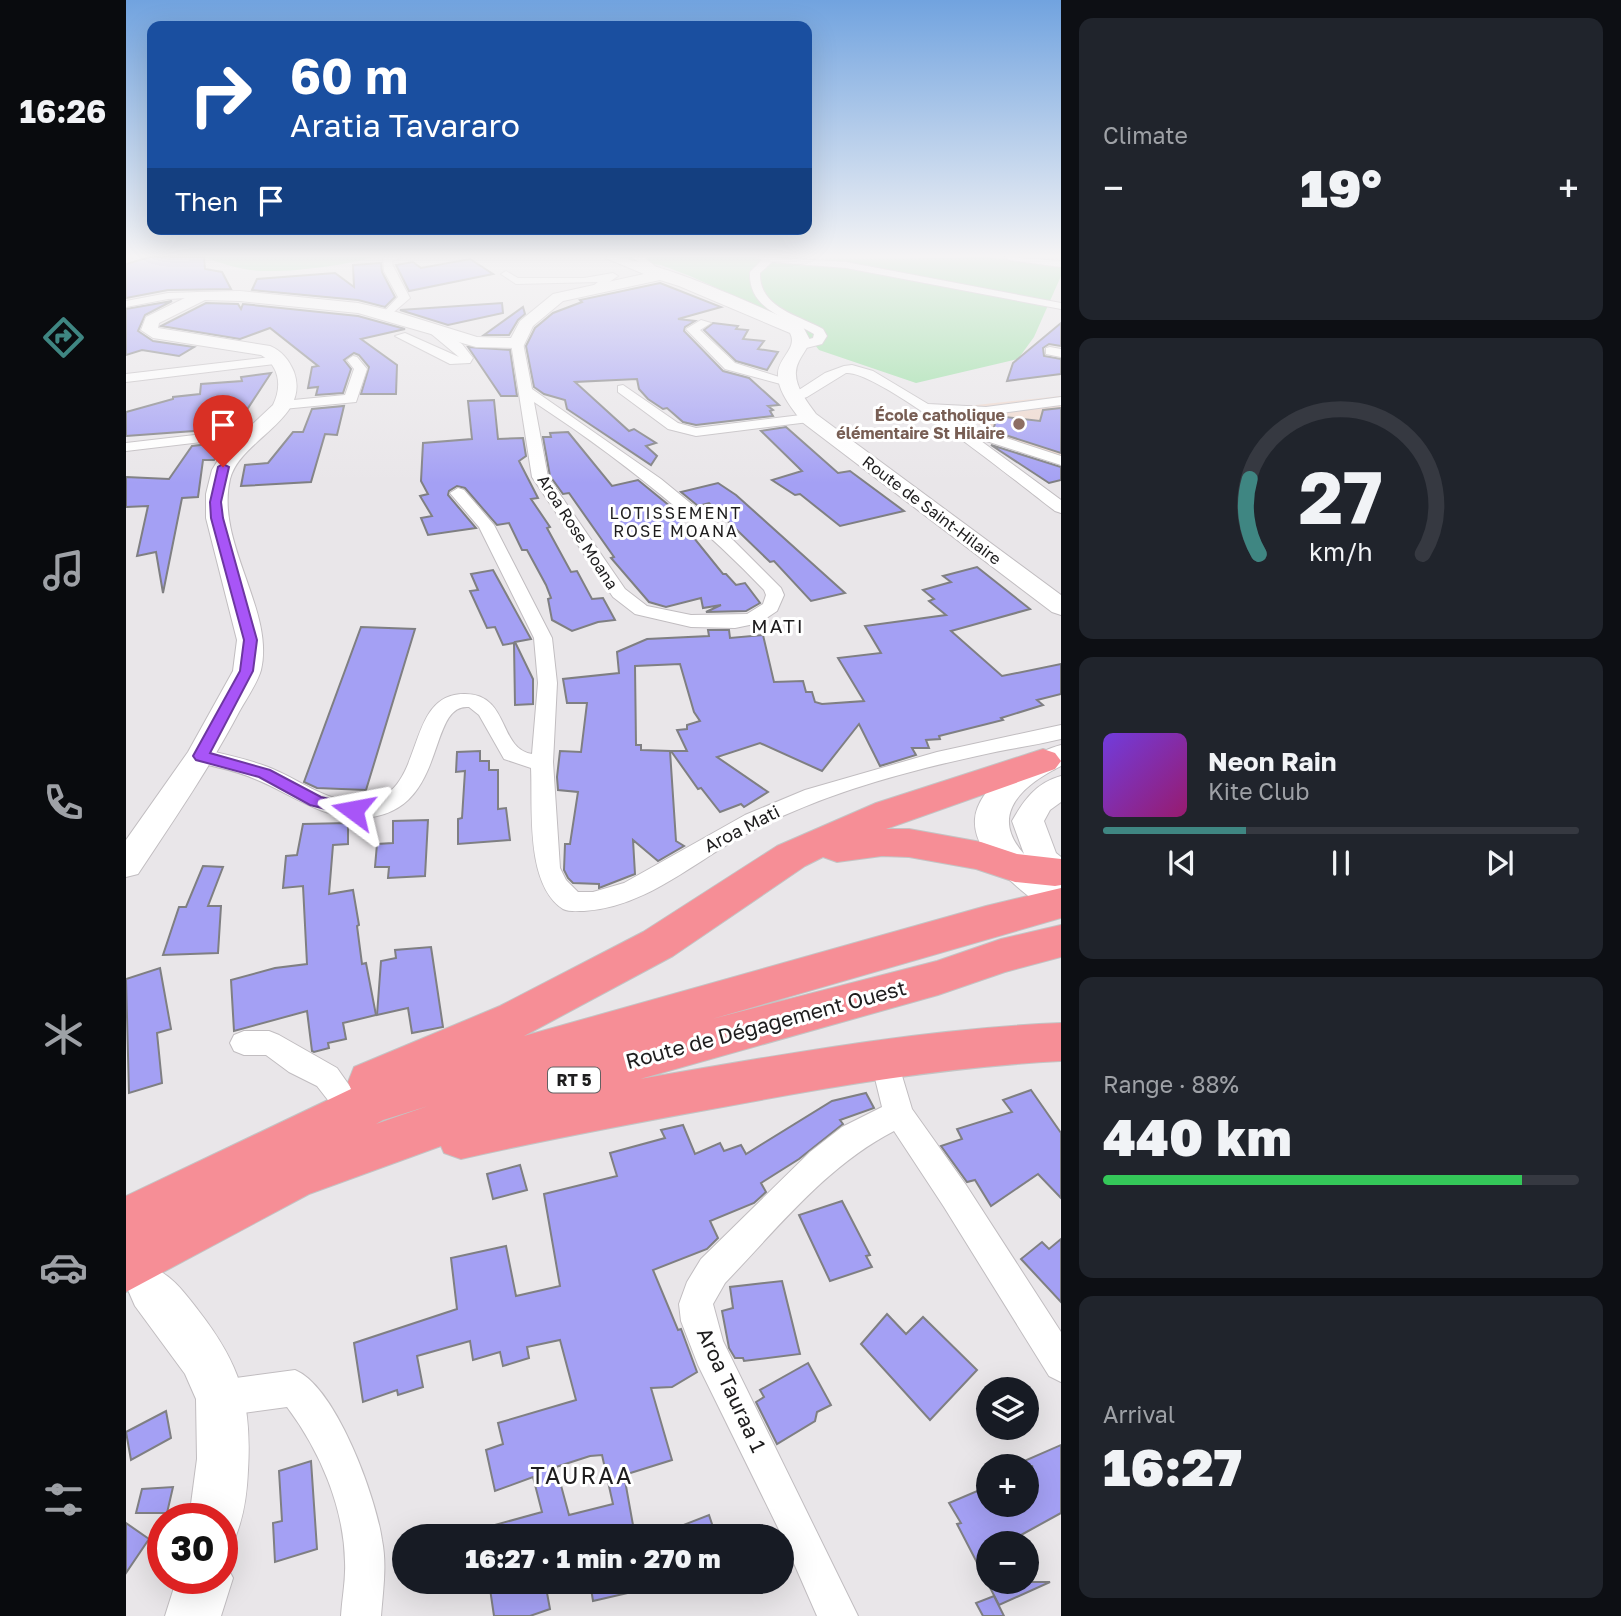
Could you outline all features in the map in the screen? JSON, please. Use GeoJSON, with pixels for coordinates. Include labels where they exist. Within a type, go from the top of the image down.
{"type":"FeatureCollection","features":[{"type":"Feature","properties":{"kind":"highway"},"geometry":{"type":"LineString","coordinates":[[1010,787],[1037,779],[1057,763]]}},
{"type":"Feature","properties":{"kind":"highway"},"geometry":{"type":"LineString","coordinates":[[197,1187],[271,1128],[289,1117],[516,1019],[658,944],[791,856],[889,812],[1057,763]]}},
{"type":"Feature","properties":{"kind":"highway"},"geometry":{"type":"LineString","coordinates":[[791,856],[854,844],[909,843],[981,856],[1060,888]]}},
{"type":"Feature","properties":{"kind":"highway","name":"Route de Dégagement Ouest"},"geometry":{"type":"LineString","coordinates":[[126,1223],[371,1103],[532,1053],[986,922],[1060,888]]}},
{"type":"Feature","properties":{"kind":"highway","name":"Route de Dégagement Ouest"},"geometry":{"type":"LineString","coordinates":[[139,1277],[294,1176],[496,1104],[659,1054],[938,978],[1001,956],[1051,943]]}},
{"type":"Feature","properties":{"kind":"highway"},"geometry":{"type":"LineString","coordinates":[[294,1176],[360,1168],[463,1137],[605,1107],[884,1058],[993,1044],[1061,1042]]}},
{"type":"Feature","properties":{"kind":"main road"},"geometry":{"type":"LineString","coordinates":[[126,865],[201,756],[247,671],[250,640],[217,518],[216,502],[223,467],[229,456],[283,405],[288,380],[274,354],[260,348],[159,332]]}},
{"type":"Feature","properties":{"kind":"main road"},"geometry":{"type":"LineString","coordinates":[[444,332],[476,342],[517,343],[522,332]]}},
{"type":"Feature","properties":{"kind":"main road"},"geometry":{"type":"LineString","coordinates":[[792,390],[787,368],[802,345],[800,332]]}},
{"type":"Feature","properties":{"kind":"main road","name":"Route de Saint-Hilaire"},"geometry":{"type":"LineString","coordinates":[[792,390],[808,418],[1061,607]]}},
{"type":"Feature","properties":{"kind":"main road"},"geometry":{"type":"LineString","coordinates":[[1057,763],[1028,821],[1042,859],[1060,888]]}},
{"type":"Feature","properties":{"kind":"main road"},"geometry":{"type":"LineString","coordinates":[[1010,787],[993,807],[992,824],[995,841],[1015,868]]}},
{"type":"Feature","properties":{"kind":"main road"},"geometry":{"type":"LineString","coordinates":[[139,1277],[185,1330],[221,1398],[222,1459],[218,1503]]}},
{"type":"Feature","properties":{"kind":"main road"},"geometry":{"type":"LineString","coordinates":[[193,1616],[200,1594]]}},
{"type":"Feature","properties":{"kind":"street"},"geometry":{"type":"LineString","coordinates":[[401,336],[454,361],[466,360],[458,347],[438,332]]}},
{"type":"Feature","properties":{"kind":"street"},"geometry":{"type":"LineString","coordinates":[[695,332],[723,362],[792,390],[849,369],[867,374],[922,408],[1061,508]]}},
{"type":"Feature","properties":{"kind":"street"},"geometry":{"type":"LineString","coordinates":[[802,345],[818,341],[821,336],[819,332]]}},
{"type":"Feature","properties":{"kind":"street","name":"Aroa Rose Moana"},"geometry":{"type":"LineString","coordinates":[[517,343],[540,477],[592,556],[628,601],[653,615],[718,622],[752,619],[771,607],[775,595],[772,588],[685,504],[597,438],[527,392]]}},
{"type":"Feature","properties":{"kind":"street"},"geometry":{"type":"LineString","coordinates":[[126,378],[279,360]]}},
{"type":"Feature","properties":{"kind":"street"},"geometry":{"type":"LineString","coordinates":[[283,405],[351,399],[361,369],[353,360]]}},
{"type":"Feature","properties":{"kind":"street"},"geometry":{"type":"LineString","coordinates":[[623,389],[673,426],[696,432],[808,418]]}},
{"type":"Feature","properties":{"kind":"street"},"geometry":{"type":"LineString","coordinates":[[922,408],[937,411],[986,411],[1061,401]]}},
{"type":"Feature","properties":{"kind":"street"},"geometry":{"type":"LineString","coordinates":[[126,447],[255,432]]}},
{"type":"Feature","properties":{"kind":"street"},"geometry":{"type":"LineString","coordinates":[[961,435],[980,434],[1061,461]]}},
{"type":"Feature","properties":{"kind":"street","name":"Aroa Mati"},"geometry":{"type":"LineString","coordinates":[[458,493],[486,525],[543,638],[547,654],[548,722],[542,762],[548,867],[556,886],[572,902],[586,903],[608,899],[635,888],[728,834],[811,796],[968,750],[1057,763]]}},
{"type":"Feature","properties":{"kind":"street"},"geometry":{"type":"LineString","coordinates":[[201,756],[264,773],[316,801],[334,807],[353,810],[374,808],[391,803],[405,793],[414,781],[437,715],[446,703],[471,700],[480,703],[492,715],[511,753],[523,760],[542,762]]}},
{"type":"Feature","properties":{"kind":"street"},"geometry":{"type":"LineString","coordinates":[[244,1043],[270,1043],[299,1063],[327,1077],[341,1095]]}},
{"type":"Feature","properties":{"kind":"street"},"geometry":{"type":"LineString","coordinates":[[884,1058],[899,1114],[955,1196],[1061,1364]]}},
{"type":"Feature","properties":{"kind":"street","name":"Aroa Tauraa 1"},"geometry":{"type":"LineString","coordinates":[[838,1616],[699,1325],[696,1308],[699,1291],[713,1271],[821,1162],[853,1137],[899,1114]]}},
{"type":"Feature","properties":{"kind":"street"},"geometry":{"type":"LineString","coordinates":[[221,1398],[295,1388],[315,1411],[337,1458],[359,1519],[365,1561],[361,1616]]}},
{"type":"Feature","properties":{"kind":"shaded area","name":"École catholique élémentaire St Hilaire"},"geometry":{"type":"Polygon","coordinates":[[[1061,396],[1061,456],[1008,440],[948,408],[1061,396]]]}},
{"type":"Feature","properties":{"kind":"green space"},"geometry":{"type":"Polygon","coordinates":[[[805,332],[1036,332],[1018,359],[916,383],[819,350],[805,332]]]}},
{"type":"Feature","properties":{"kind":"building"},"geometry":{"type":"Polygon","coordinates":[[[126,332],[140,332],[153,341],[194,347],[179,356],[142,350],[126,355],[126,332]]]}},
{"type":"Feature","properties":{"kind":"building"},"geometry":{"type":"Polygon","coordinates":[[[200,332],[258,332],[240,339],[200,332]]]}},
{"type":"Feature","properties":{"kind":"building"},"geometry":{"type":"Polygon","coordinates":[[[276,332],[390,332],[361,339],[397,365],[396,394],[361,394],[369,367],[354,353],[344,360],[351,369],[343,393],[316,395],[318,387],[308,388],[312,367],[318,366],[276,332]]]}},
{"type":"Feature","properties":{"kind":"building"},"geometry":{"type":"Polygon","coordinates":[[[488,332],[511,332],[509,335],[484,335],[488,332]]]}},
{"type":"Feature","properties":{"kind":"building"},"geometry":{"type":"Polygon","coordinates":[[[533,332],[685,332],[723,371],[749,378],[779,405],[768,406],[773,410],[770,411],[773,416],[696,425],[683,422],[667,408],[663,409],[648,399],[639,389],[637,379],[575,382],[629,431],[634,429],[656,443],[646,446],[657,456],[651,465],[567,409],[565,400],[544,394],[534,387],[526,346],[533,332]]]}},
{"type":"Feature","properties":{"kind":"building"},"geometry":{"type":"Polygon","coordinates":[[[706,332],[747,332],[743,339],[764,341],[758,349],[778,352],[767,370],[736,361],[706,332]]]}},
{"type":"Feature","properties":{"kind":"building"},"geometry":{"type":"Polygon","coordinates":[[[1050,332],[1061,332],[1061,346],[1049,344],[1043,348],[1044,356],[1061,359],[1061,374],[1007,381],[1013,363],[1050,332]]]}},
{"type":"Feature","properties":{"kind":"building"},"geometry":{"type":"Polygon","coordinates":[[[468,347],[510,350],[517,396],[501,396],[468,347]]]}},
{"type":"Feature","properties":{"kind":"building"},"geometry":{"type":"Polygon","coordinates":[[[271,373],[235,428],[126,436],[126,412],[173,397],[200,394],[201,384],[242,381],[241,377],[271,373]]]}},
{"type":"Feature","properties":{"kind":"building"},"geometry":{"type":"Polygon","coordinates":[[[494,400],[498,439],[523,438],[526,456],[519,461],[538,498],[531,499],[550,527],[547,528],[571,572],[577,571],[592,599],[603,598],[615,620],[598,622],[572,631],[552,620],[548,599],[551,598],[527,550],[522,550],[509,523],[497,525],[465,488],[457,486],[449,491],[448,495],[476,528],[428,535],[421,518],[432,516],[420,496],[428,494],[421,481],[423,443],[472,439],[468,401],[494,400]]]}},
{"type":"Feature","properties":{"kind":"building"},"geometry":{"type":"Polygon","coordinates":[[[344,406],[337,435],[325,434],[311,482],[241,486],[245,465],[268,463],[293,432],[303,432],[312,409],[344,406]]]}},
{"type":"Feature","properties":{"kind":"building"},"geometry":{"type":"Polygon","coordinates":[[[1061,408],[1061,453],[993,431],[997,416],[1040,421],[1043,410],[1061,408]]]}},
{"type":"Feature","properties":{"kind":"building"},"geometry":{"type":"Polygon","coordinates":[[[786,427],[838,473],[850,471],[904,511],[840,526],[800,494],[795,495],[772,480],[802,471],[761,431],[786,427]]]}},
{"type":"Feature","properties":{"kind":"building"},"geometry":{"type":"Polygon","coordinates":[[[568,432],[612,486],[638,480],[676,511],[673,512],[723,574],[736,585],[745,583],[760,603],[746,611],[706,612],[721,605],[703,608],[701,598],[666,607],[649,602],[611,558],[614,557],[569,493],[563,494],[550,476],[543,437],[551,437],[550,433],[568,432]]]}},
{"type":"Feature","properties":{"kind":"building"},"geometry":{"type":"Polygon","coordinates":[[[226,442],[214,460],[203,460],[198,497],[182,498],[163,593],[156,552],[137,556],[148,506],[126,507],[126,477],[169,479],[192,446],[226,442]]]}},
{"type":"Feature","properties":{"kind":"building"},"geometry":{"type":"Polygon","coordinates":[[[991,445],[1061,467],[1061,480],[1049,483],[991,445]]]}},
{"type":"Feature","properties":{"kind":"building"},"geometry":{"type":"Polygon","coordinates":[[[718,483],[736,495],[845,593],[811,601],[774,561],[770,562],[709,503],[698,506],[681,492],[718,483]]]}},
{"type":"Feature","properties":{"kind":"building"},"geometry":{"type":"Polygon","coordinates":[[[977,567],[1030,609],[951,631],[1002,676],[1061,664],[1061,694],[1037,700],[1043,705],[1001,718],[1003,720],[939,736],[940,739],[926,740],[929,748],[912,748],[916,755],[880,766],[859,724],[822,771],[760,743],[717,757],[768,792],[744,807],[741,804],[720,812],[701,788],[698,789],[671,751],[687,751],[677,730],[687,729],[687,725],[700,721],[694,712],[680,664],[635,666],[636,745],[641,745],[641,750],[670,751],[676,841],[684,846],[658,861],[633,840],[635,874],[599,888],[599,884],[573,883],[568,878],[564,870],[565,844],[570,844],[578,792],[558,790],[557,777],[560,751],[581,752],[587,703],[567,703],[563,679],[619,673],[617,652],[647,639],[709,636],[708,630],[729,630],[730,638],[763,635],[774,682],[803,681],[806,692],[812,692],[815,702],[822,704],[864,701],[838,658],[881,653],[865,626],[946,615],[929,601],[934,599],[923,590],[951,582],[943,576],[977,567]]]}},
{"type":"Feature","properties":{"kind":"building"},"geometry":{"type":"Polygon","coordinates":[[[493,570],[531,639],[515,642],[533,679],[533,704],[515,705],[514,643],[503,645],[495,627],[487,628],[470,591],[478,590],[471,574],[493,570]]]}},
{"type":"Feature","properties":{"kind":"building"},"geometry":{"type":"Polygon","coordinates":[[[361,627],[415,629],[366,790],[317,788],[304,782],[361,627]]]}},
{"type":"Feature","properties":{"kind":"building"},"geometry":{"type":"Polygon","coordinates":[[[480,751],[480,761],[489,761],[489,770],[498,770],[498,809],[506,808],[510,840],[458,844],[458,819],[462,818],[465,771],[456,772],[457,752],[480,751]]]}},
{"type":"Feature","properties":{"kind":"building"},"geometry":{"type":"Polygon","coordinates":[[[428,820],[425,876],[388,878],[389,867],[375,867],[377,844],[393,843],[393,821],[428,820]]]}},
{"type":"Feature","properties":{"kind":"building"},"geometry":{"type":"Polygon","coordinates":[[[348,823],[348,844],[333,845],[329,894],[353,890],[362,964],[366,963],[376,1015],[343,1023],[346,1039],[328,1043],[329,1048],[314,1052],[307,1011],[234,1031],[231,980],[275,968],[307,964],[303,886],[283,888],[286,856],[297,855],[303,824],[348,823]]]}},
{"type":"Feature","properties":{"kind":"building"},"geometry":{"type":"Polygon","coordinates":[[[203,866],[223,867],[208,906],[221,906],[218,953],[163,955],[179,907],[186,907],[203,866]]]}},
{"type":"Feature","properties":{"kind":"building"},"geometry":{"type":"Polygon","coordinates":[[[431,947],[443,1027],[412,1033],[408,1008],[377,1015],[381,961],[396,958],[395,950],[431,947]]]}},
{"type":"Feature","properties":{"kind":"building"},"geometry":{"type":"Polygon","coordinates":[[[160,968],[171,1029],[157,1033],[162,1083],[129,1093],[126,979],[160,968]]]}},
{"type":"Feature","properties":{"kind":"building"},"geometry":{"type":"Polygon","coordinates":[[[1031,1090],[1061,1133],[1061,1198],[1038,1174],[991,1206],[975,1180],[967,1182],[941,1146],[962,1139],[957,1129],[1012,1112],[1003,1100],[1031,1090]]]}},
{"type":"Feature","properties":{"kind":"building"},"geometry":{"type":"Polygon","coordinates":[[[866,1093],[874,1108],[840,1120],[843,1124],[799,1159],[761,1183],[766,1192],[754,1203],[710,1221],[718,1238],[707,1249],[653,1270],[678,1330],[681,1329],[697,1372],[672,1387],[651,1388],[672,1460],[624,1475],[633,1524],[498,1524],[542,1512],[533,1477],[495,1491],[486,1450],[503,1444],[498,1423],[576,1400],[560,1340],[527,1347],[529,1358],[503,1366],[500,1352],[473,1360],[470,1341],[417,1356],[423,1387],[398,1395],[397,1390],[363,1402],[354,1343],[457,1309],[451,1258],[506,1246],[516,1296],[560,1286],[544,1194],[617,1176],[610,1153],[665,1138],[661,1130],[683,1125],[695,1154],[720,1143],[724,1151],[741,1145],[746,1154],[832,1101],[866,1093]],[[602,1455],[556,1467],[569,1515],[613,1504],[602,1455]]]}},
{"type":"Feature","properties":{"kind":"building"},"geometry":{"type":"Polygon","coordinates":[[[520,1165],[527,1190],[493,1199],[487,1174],[520,1165]]]}},
{"type":"Feature","properties":{"kind":"building"},"geometry":{"type":"Polygon","coordinates":[[[842,1201],[870,1255],[866,1256],[872,1267],[830,1281],[799,1215],[842,1201]]]}},
{"type":"Feature","properties":{"kind":"building"},"geometry":{"type":"Polygon","coordinates":[[[1061,1239],[1061,1302],[1021,1259],[1042,1242],[1049,1249],[1061,1239]]]}},
{"type":"Feature","properties":{"kind":"building"},"geometry":{"type":"Polygon","coordinates":[[[782,1281],[800,1354],[744,1361],[743,1358],[735,1358],[729,1348],[722,1311],[733,1308],[730,1287],[782,1281]]]}},
{"type":"Feature","properties":{"kind":"building"},"geometry":{"type":"Polygon","coordinates":[[[887,1314],[906,1334],[923,1317],[977,1370],[930,1420],[861,1344],[887,1314]]]}},
{"type":"Feature","properties":{"kind":"building"},"geometry":{"type":"Polygon","coordinates":[[[808,1363],[831,1405],[817,1412],[815,1421],[777,1444],[756,1402],[764,1397],[760,1390],[808,1363]]]}},
{"type":"Feature","properties":{"kind":"building"},"geometry":{"type":"Polygon","coordinates":[[[166,1411],[171,1438],[131,1460],[126,1432],[166,1411]]]}},
{"type":"Feature","properties":{"kind":"building"},"geometry":{"type":"Polygon","coordinates":[[[1061,1445],[1061,1513],[1028,1531],[976,1531],[976,1561],[957,1524],[961,1523],[949,1503],[976,1492],[976,1517],[1039,1517],[1039,1455],[1061,1445]]]}},
{"type":"Feature","properties":{"kind":"building"},"geometry":{"type":"Polygon","coordinates":[[[311,1461],[317,1549],[275,1562],[273,1523],[282,1521],[279,1471],[311,1461]]]}},
{"type":"Feature","properties":{"kind":"building"},"geometry":{"type":"Polygon","coordinates":[[[173,1487],[169,1503],[147,1503],[147,1513],[136,1513],[142,1489],[173,1487]]]}},
{"type":"Feature","properties":{"kind":"building"},"geometry":{"type":"Polygon","coordinates":[[[709,1515],[712,1524],[686,1524],[709,1515]]]}},
{"type":"Feature","properties":{"kind":"building"},"geometry":{"type":"Polygon","coordinates":[[[126,1523],[147,1538],[147,1542],[126,1573],[126,1523]]]}},
{"type":"Feature","properties":{"kind":"building"},"geometry":{"type":"Polygon","coordinates":[[[491,1594],[547,1594],[550,1609],[530,1616],[494,1616],[491,1594]]]}},
{"type":"Feature","properties":{"kind":"building"},"geometry":{"type":"Polygon","coordinates":[[[592,1594],[623,1594],[593,1601],[592,1594]]]}},
{"type":"Feature","properties":{"kind":"building"},"geometry":{"type":"Polygon","coordinates":[[[993,1594],[1023,1594],[999,1605],[993,1594]]]}},
{"type":"Feature","properties":{"kind":"building"},"geometry":{"type":"Polygon","coordinates":[[[994,1596],[1004,1616],[983,1616],[976,1603],[994,1596]]]}},
{"type":"Feature","properties":{"kind":"place","name":"École catholique élémentaire St Hilaire"},"geometry":{"type":"Point","coordinates":[1019,424]}},
{"type":"Feature","properties":{"kind":"district","name":"LOTISSEMENT ROSE MOANA"},"geometry":{"type":"Point","coordinates":[676,522]}},
{"type":"Feature","properties":{"kind":"district","name":"MATI"},"geometry":{"type":"Point","coordinates":[778,626]}},
{"type":"Feature","properties":{"kind":"district","name":"TAURAA"},"geometry":{"type":"Point","coordinates":[582,1476]}},
{"type":"Feature","properties":{"kind":"route"},"geometry":{"type":"LineString","coordinates":[[223,467],[216,502],[217,518],[250,640],[250,656],[247,671],[201,756],[264,773],[316,801],[353,810]]}}]}
